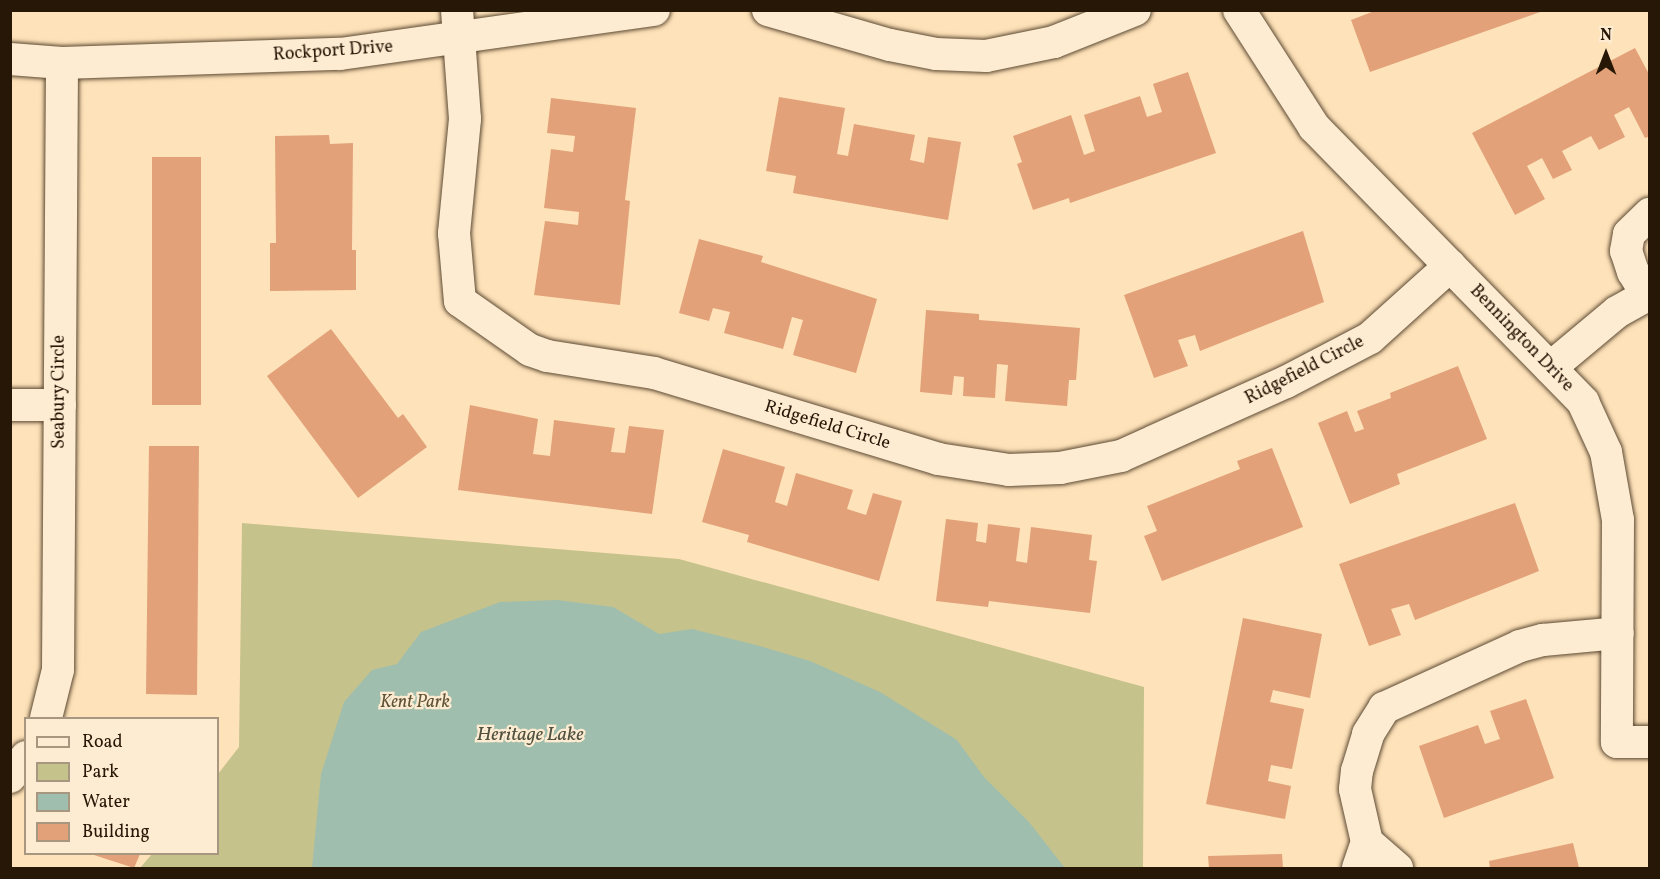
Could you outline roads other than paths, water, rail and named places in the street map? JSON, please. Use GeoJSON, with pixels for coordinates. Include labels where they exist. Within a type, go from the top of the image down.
{"type":"FeatureCollection","features":[{"type":"Feature","properties":{"kind":"street","name":"Rockport Drive"},"geometry":{"type":"LineString","coordinates":[[10,59],[62,63],[340,54],[459,25],[654,10]]}},
{"type":"Feature","properties":{"kind":"street"},"geometry":{"type":"LineString","coordinates":[[768,10],[890,45],[936,54],[986,56],[1054,42],[1135,10]]}},
{"type":"Feature","properties":{"kind":"street","name":"Bennington Drive"},"geometry":{"type":"LineString","coordinates":[[1239,10],[1314,128],[1583,402],[1611,470],[1618,520],[1617,742],[1650,742]]}},
{"type":"Feature","properties":{"kind":"street","name":"Ridgefield Circle"},"geometry":{"type":"LineString","coordinates":[[459,25],[465,119],[454,233],[460,301],[530,350],[547,356],[654,373],[950,462],[1009,470],[1060,468],[1120,456],[1286,382],[1370,338],[1450,266]]}},
{"type":"Feature","properties":{"kind":"street","name":"Seabury Circle"},"geometry":{"type":"LineString","coordinates":[[46,717],[58,669],[62,63]]}},
{"type":"Feature","properties":{"kind":"street"},"geometry":{"type":"LineString","coordinates":[[1550,368],[1617,312],[1648,294],[1633,272],[1626,251],[1629,234],[1650,214]]}},
{"type":"Feature","properties":{"kind":"street"},"geometry":{"type":"LineString","coordinates":[[10,405],[60,405]]}},
{"type":"Feature","properties":{"kind":"street"},"geometry":{"type":"LineString","coordinates":[[1397,868],[1363,855],[1355,789],[1357,771],[1368,734],[1384,708],[1520,646],[1543,640],[1617,633]]}},
{"type":"Feature","properties":{"kind":"street"},"geometry":{"type":"LineString","coordinates":[[10,777],[24,760]]}},
{"type":"Feature","properties":{"kind":"water","name":"Heritage Lake"},"geometry":{"type":"Polygon","coordinates":[[[557,600],[613,607],[659,634],[692,629],[756,645],[810,661],[880,692],[957,740],[984,777],[1029,822],[1065,868],[312,868],[321,774],[344,702],[372,670],[397,664],[421,632],[500,602],[557,600]]]}},
{"type":"Feature","properties":{"kind":"park label","name":"Kent Park"},"geometry":{"type":"Point","coordinates":[415,703]}}]}
